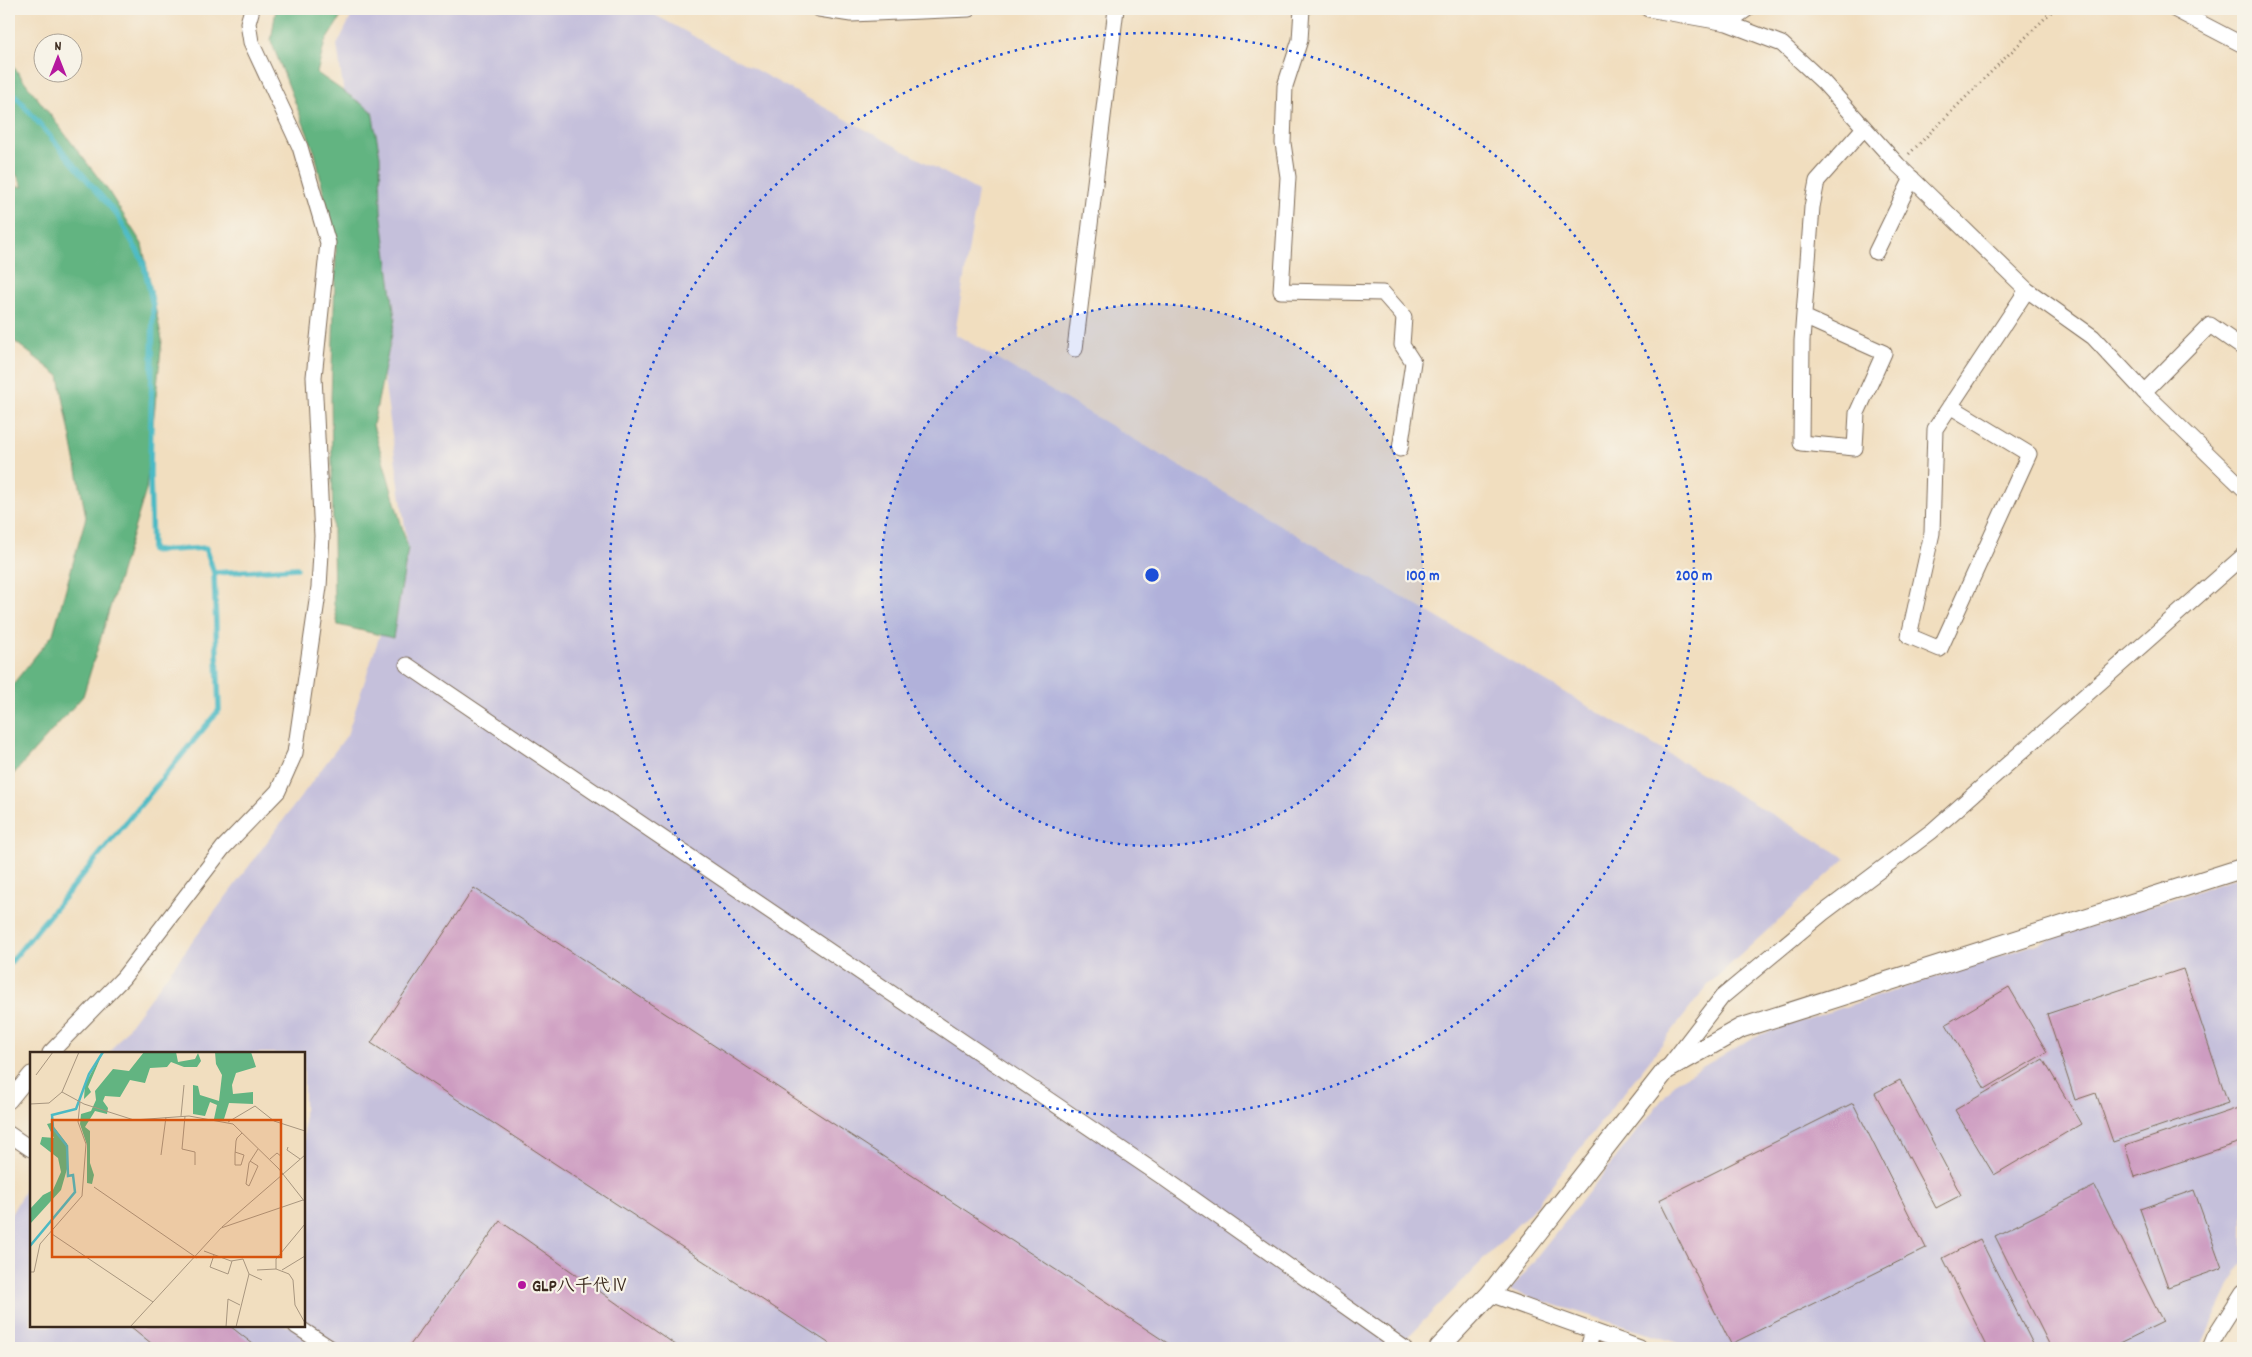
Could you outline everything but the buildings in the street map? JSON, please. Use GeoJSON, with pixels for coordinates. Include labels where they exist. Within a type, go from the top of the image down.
{"type":"FeatureCollection","features":[{"type":"Feature","properties":{"kind":"street"},"geometry":{"type":"LineString","coordinates":[[51,1052],[123,978],[223,848],[278,791],[295,753],[320,570],[322,536],[314,377],[328,243],[300,147],[251,42],[248,23],[252,9]]}},
{"type":"Feature","properties":{"kind":"street"},"geometry":{"type":"LineString","coordinates":[[819,9],[851,14],[969,9]]}},
{"type":"Feature","properties":{"kind":"street"},"geometry":{"type":"LineString","coordinates":[[1075,350],[1116,9]]}},
{"type":"Feature","properties":{"kind":"street"},"geometry":{"type":"LineString","coordinates":[[1302,9],[1300,40],[1285,86],[1283,143],[1288,177],[1281,291],[1383,293],[1404,317],[1402,345],[1413,362],[1400,449]]}},
{"type":"Feature","properties":{"kind":"street"},"geometry":{"type":"LineString","coordinates":[[1648,9],[1727,23],[1782,44],[1823,82],[1898,166],[2026,290],[2093,336],[2144,392],[2243,488]]}},
{"type":"Feature","properties":{"kind":"street"},"geometry":{"type":"LineString","coordinates":[[1727,23],[1747,9]]}},
{"type":"Feature","properties":{"kind":"street"},"geometry":{"type":"LineString","coordinates":[[2174,9],[2243,45]]}},
{"type":"Feature","properties":{"kind":"street"},"geometry":{"type":"LineString","coordinates":[[1804,317],[1884,353],[1857,413],[1855,448],[1802,443],[1804,317],[1812,207],[1817,181],[1864,128]]}},
{"type":"Feature","properties":{"kind":"street"},"geometry":{"type":"LineString","coordinates":[[1876,252],[1912,178]]}},
{"type":"Feature","properties":{"kind":"street"},"geometry":{"type":"LineString","coordinates":[[1950,406],[2029,454],[1940,649],[1909,636],[1932,534],[1935,429],[1950,406],[2026,290]]}},
{"type":"Feature","properties":{"kind":"street"},"geometry":{"type":"LineString","coordinates":[[2144,392],[2210,325],[2243,348]]}},
{"type":"Feature","properties":{"kind":"street"},"geometry":{"type":"LineString","coordinates":[[1439,1348],[1490,1294],[1722,997],[1823,913],[1932,831],[2243,556]]}},
{"type":"Feature","properties":{"kind":"street"},"geometry":{"type":"LineString","coordinates":[[407,666],[1161,1176],[1404,1348]]}},
{"type":"Feature","properties":{"kind":"street"},"geometry":{"type":"LineString","coordinates":[[1666,1070],[1741,1028],[2243,868]]}},
{"type":"Feature","properties":{"kind":"street"},"geometry":{"type":"LineString","coordinates":[[9,1101],[30,1075]]}},
{"type":"Feature","properties":{"kind":"street"},"geometry":{"type":"LineString","coordinates":[[9,1134],[30,1148]]}},
{"type":"Feature","properties":{"kind":"street"},"geometry":{"type":"LineString","coordinates":[[2210,1348],[2215,1336],[2243,1292]]}},
{"type":"Feature","properties":{"kind":"street"},"geometry":{"type":"LineString","coordinates":[[1490,1294],[1640,1348]]}},
{"type":"Feature","properties":{"kind":"street"},"geometry":{"type":"LineString","coordinates":[[298,1327],[330,1348]]}},
{"type":"Feature","properties":{"kind":"street"},"geometry":{"type":"LineString","coordinates":[[1588,1348],[1593,1331]]}},
{"type":"Feature","properties":{"kind":"path"},"geometry":{"type":"LineString","coordinates":[[1898,166],[2054,9]]}},
{"type":"Feature","properties":{"kind":"shaded area"},"geometry":{"type":"Polygon","coordinates":[[[355,9],[644,9],[978,191],[955,334],[1846,858],[1709,984],[1532,1210],[1397,1348],[9,1348],[9,1218],[30,1181],[30,1327],[305,1327],[305,1052],[110,1052],[347,735],[408,549],[337,45],[355,9]]]}},
{"type":"Feature","properties":{"kind":"shaded area"},"geometry":{"type":"Polygon","coordinates":[[[2243,876],[2243,1261],[2239,1265],[2200,1348],[1694,1348],[1510,1291],[1676,1082],[1756,1036],[2243,876]]]}},
{"type":"Feature","properties":{"kind":"green space"},"geometry":{"type":"Polygon","coordinates":[[[276,9],[346,9],[325,42],[317,73],[372,111],[380,156],[381,211],[395,319],[373,425],[408,548],[393,638],[338,625],[334,604],[331,398],[336,249],[315,153],[271,41],[276,9]]]}},
{"type":"Feature","properties":{"kind":"green space"},"geometry":{"type":"Polygon","coordinates":[[[9,61],[107,189],[142,244],[162,340],[146,490],[83,696],[9,779],[9,689],[53,634],[86,517],[59,376],[9,337],[9,185],[23,187],[9,161],[9,61]]]}},
{"type":"Feature","properties":{"kind":"waterway"},"geometry":{"type":"LineString","coordinates":[[9,88],[117,215],[143,261],[153,306],[150,473],[152,551],[206,548],[214,573],[219,710],[9,964]]}},
{"type":"Feature","properties":{"kind":"waterway"},"geometry":{"type":"LineString","coordinates":[[214,573],[297,568]]}},
{"type":"Feature","properties":{"kind":"place","name":"GLP八千代Ⅳ"},"geometry":{"type":"Point","coordinates":[522,1285]}}]}
